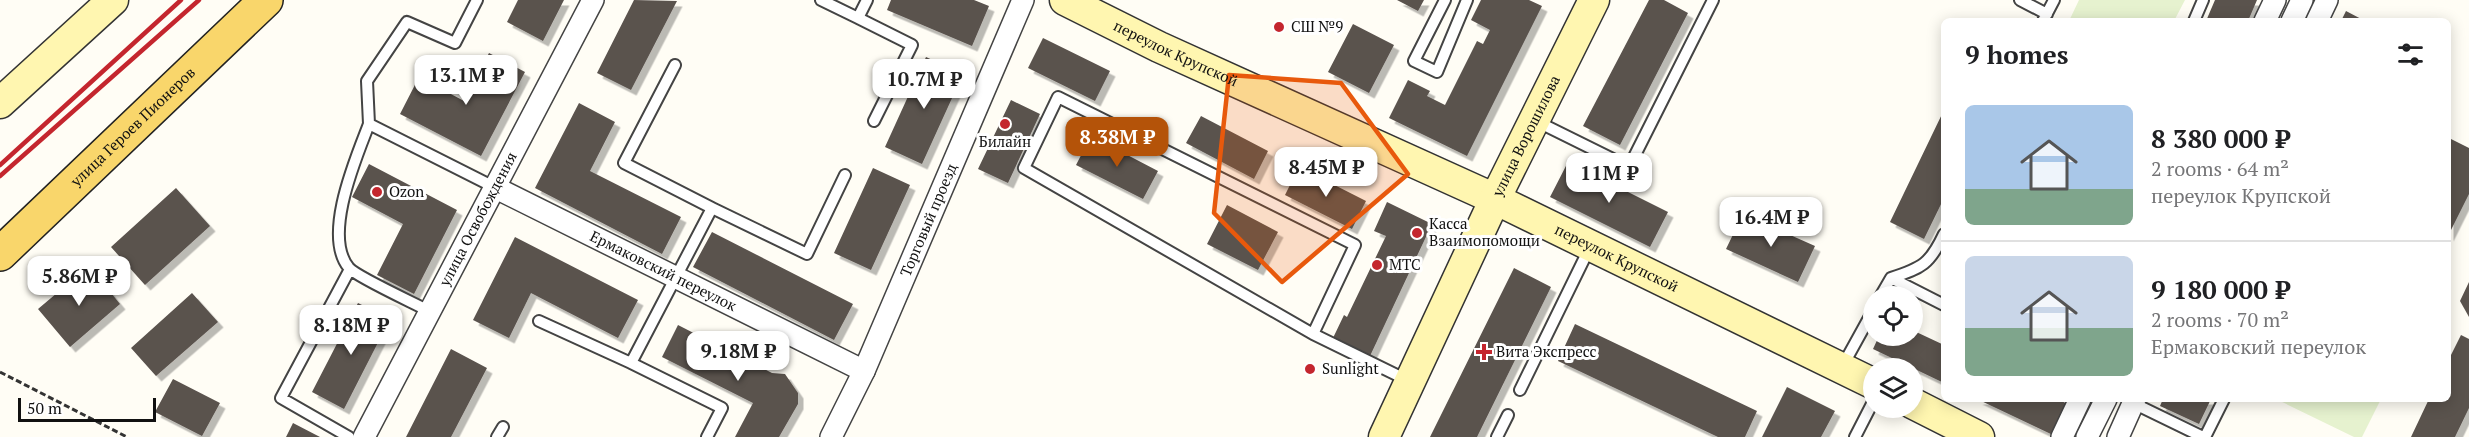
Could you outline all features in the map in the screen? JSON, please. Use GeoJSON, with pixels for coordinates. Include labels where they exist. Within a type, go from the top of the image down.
{"type":"FeatureCollection","features":[{"type":"Feature","properties":{"kind":"main road","name":"улица Героев Пионеров"},"geometry":{"type":"LineString","coordinates":[[0,254],[267,0]]}},
{"type":"Feature","properties":{"kind":"street"},"geometry":{"type":"LineString","coordinates":[[0,103],[113,0]]}},
{"type":"Feature","properties":{"kind":"street","name":"улица Освобождения"},"geometry":{"type":"LineString","coordinates":[[364,437],[593,0]]}},
{"type":"Feature","properties":{"kind":"street","name":"Торговый проезд"},"geometry":{"type":"LineString","coordinates":[[831,437],[864,370],[1023,0]]}},
{"type":"Feature","properties":{"kind":"street","name":"переулок Крупской"},"geometry":{"type":"LineString","coordinates":[[1065,0],[1159,46],[1495,199],[1863,378]]}},
{"type":"Feature","properties":{"kind":"street","name":"улица Ворошилова"},"geometry":{"type":"LineString","coordinates":[[1384,437],[1495,199],[1594,0]]}},
{"type":"Feature","properties":{"kind":"street"},"geometry":{"type":"LineString","coordinates":[[2266,18],[2275,0]]}},
{"type":"Feature","properties":{"kind":"street"},"geometry":{"type":"LineString","coordinates":[[2293,18],[2302,0]]}},
{"type":"Feature","properties":{"kind":"street"},"geometry":{"type":"LineString","coordinates":[[2318,18],[2327,0]]}},
{"type":"Feature","properties":{"kind":"street","name":"Ермаковский переулок"},"geometry":{"type":"LineString","coordinates":[[494,187],[864,370]]}},
{"type":"Feature","properties":{"kind":"street"},"geometry":{"type":"LineString","coordinates":[[2062,437],[2079,402]]}},
{"type":"Feature","properties":{"kind":"street"},"geometry":{"type":"LineString","coordinates":[[2087,437],[2104,402]]}},
{"type":"Feature","properties":{"kind":"street"},"geometry":{"type":"LineString","coordinates":[[2118,437],[2134,402]]}},
{"type":"Feature","properties":{"kind":"street"},"geometry":{"type":"LineString","coordinates":[[1923,409],[1979,437]]}},
{"type":"Feature","properties":{"kind":"lane"},"geometry":{"type":"LineString","coordinates":[[429,311],[350,269],[338,251],[344,190],[369,124],[367,81],[407,22],[455,43],[477,0]]}},
{"type":"Feature","properties":{"kind":"lane"},"geometry":{"type":"LineString","coordinates":[[820,0],[912,45],[874,121]]}},
{"type":"Feature","properties":{"kind":"lane"},"geometry":{"type":"LineString","coordinates":[[858,18],[867,0]]}},
{"type":"Feature","properties":{"kind":"lane"},"geometry":{"type":"LineString","coordinates":[[1445,0],[1414,61],[1437,72],[1467,0]]}},
{"type":"Feature","properties":{"kind":"lane"},"geometry":{"type":"LineString","coordinates":[[1534,120],[1629,167],[1713,0]]}},
{"type":"Feature","properties":{"kind":"lane"},"geometry":{"type":"LineString","coordinates":[[2020,0],[2045,17],[2054,0]]}},
{"type":"Feature","properties":{"kind":"lane"},"geometry":{"type":"LineString","coordinates":[[2195,18],[2203,0]]}},
{"type":"Feature","properties":{"kind":"lane"},"geometry":{"type":"LineString","coordinates":[[675,65],[624,163],[807,254],[845,175]]}},
{"type":"Feature","properties":{"kind":"lane"},"geometry":{"type":"LineString","coordinates":[[1313,334],[1355,245],[1058,97],[1024,168],[1313,334],[1410,381]]}},
{"type":"Feature","properties":{"kind":"lane"},"geometry":{"type":"LineString","coordinates":[[369,124],[494,187]]}},
{"type":"Feature","properties":{"kind":"lane"},"geometry":{"type":"LineString","coordinates":[[631,363],[712,208]]}},
{"type":"Feature","properties":{"kind":"lane"},"geometry":{"type":"LineString","coordinates":[[1886,286],[1891,278],[1919,268],[1936,251],[1941,240]]}},
{"type":"Feature","properties":{"kind":"lane"},"geometry":{"type":"LineString","coordinates":[[1520,390],[1591,246]]}},
{"type":"Feature","properties":{"kind":"lane"},"geometry":{"type":"LineString","coordinates":[[349,437],[281,398],[350,269]]}},
{"type":"Feature","properties":{"kind":"lane"},"geometry":{"type":"LineString","coordinates":[[1891,278],[1941,303]]}},
{"type":"Feature","properties":{"kind":"lane"},"geometry":{"type":"LineString","coordinates":[[539,321],[722,408],[707,437]]}},
{"type":"Feature","properties":{"kind":"lane"},"geometry":{"type":"LineString","coordinates":[[1842,367],[1863,329]]}},
{"type":"Feature","properties":{"kind":"lane"},"geometry":{"type":"LineString","coordinates":[[2136,402],[2204,437],[2222,402]]}},
{"type":"Feature","properties":{"kind":"lane"},"geometry":{"type":"LineString","coordinates":[[1497,437],[1508,415]]}},
{"type":"Feature","properties":{"kind":"lane"},"geometry":{"type":"LineString","coordinates":[[1855,437],[1864,418]]}},
{"type":"Feature","properties":{"kind":"lane"},"geometry":{"type":"LineString","coordinates":[[497,437],[503,427]]}},
{"type":"Feature","properties":{"kind":"path"},"geometry":{"type":"LineString","coordinates":[[0,372],[127,437]]}},
{"type":"Feature","properties":{"kind":"highlighted area"},"geometry":{"type":"Polygon","coordinates":[[[1229,75],[1341,83],[1408,174],[1282,282],[1214,213],[1229,75]]]}},
{"type":"Feature","properties":{"kind":"green space"},"geometry":{"type":"Polygon","coordinates":[[[2079,0],[2185,0],[2176,18],[2070,18],[2079,0]]]}},
{"type":"Feature","properties":{"kind":"green space"},"geometry":{"type":"Polygon","coordinates":[[[2282,402],[2380,402],[2362,437],[2354,437],[2282,402]]]}},
{"type":"Feature","properties":{"kind":"building"},"geometry":{"type":"Polygon","coordinates":[[[518,0],[564,0],[543,41],[507,22],[518,0]]]}},
{"type":"Feature","properties":{"kind":"building"},"geometry":{"type":"Polygon","coordinates":[[[634,0],[677,1],[631,90],[597,73],[634,0]]]}},
{"type":"Feature","properties":{"kind":"building"},"geometry":{"type":"Polygon","coordinates":[[[891,0],[974,0],[989,6],[972,46],[887,10],[891,0]]]}},
{"type":"Feature","properties":{"kind":"building"},"geometry":{"type":"Polygon","coordinates":[[[1397,0],[1424,0],[1418,11],[1397,0]]]}},
{"type":"Feature","properties":{"kind":"building"},"geometry":{"type":"Polygon","coordinates":[[[1481,0],[1529,0],[1542,6],[1467,156],[1389,118],[1408,80],[1430,91],[1427,96],[1445,105],[1477,41],[1483,44],[1490,30],[1471,20],[1481,0]]]}},
{"type":"Feature","properties":{"kind":"building"},"geometry":{"type":"Polygon","coordinates":[[[1649,0],[1664,0],[1688,13],[1620,145],[1583,126],[1649,0]]]}},
{"type":"Feature","properties":{"kind":"building"},"geometry":{"type":"Polygon","coordinates":[[[2215,0],[2257,0],[2249,18],[2207,18],[2215,0]]]}},
{"type":"Feature","properties":{"kind":"building"},"geometry":{"type":"Polygon","coordinates":[[[2346,11],[2359,18],[2342,18],[2346,11]]]}},
{"type":"Feature","properties":{"kind":"building"},"geometry":{"type":"Polygon","coordinates":[[[1353,24],[1394,45],[1369,93],[1328,72],[1353,24]]]}},
{"type":"Feature","properties":{"kind":"building"},"geometry":{"type":"Polygon","coordinates":[[[1043,38],[1110,71],[1095,101],[1028,68],[1043,38]]]}},
{"type":"Feature","properties":{"kind":"building"},"geometry":{"type":"Polygon","coordinates":[[[489,53],[525,72],[481,156],[400,114],[419,77],[464,101],[489,53]]]}},
{"type":"Feature","properties":{"kind":"building"},"geometry":{"type":"Polygon","coordinates":[[[926,57],[963,74],[922,164],[885,147],[926,57]]]}},
{"type":"Feature","properties":{"kind":"building"},"geometry":{"type":"Polygon","coordinates":[[[1011,100],[1040,114],[1008,183],[978,169],[1011,100]]]}},
{"type":"Feature","properties":{"kind":"building"},"geometry":{"type":"Polygon","coordinates":[[[579,103],[615,122],[590,171],[681,217],[662,254],[535,188],[579,103]]]}},
{"type":"Feature","properties":{"kind":"building"},"geometry":{"type":"Polygon","coordinates":[[[1201,116],[1268,151],[1254,179],[1186,143],[1201,116]]]}},
{"type":"Feature","properties":{"kind":"building"},"geometry":{"type":"Polygon","coordinates":[[[1941,116],[1941,204],[1924,239],[1890,222],[1941,116]]]}},
{"type":"Feature","properties":{"kind":"building"},"geometry":{"type":"Polygon","coordinates":[[[1091,136],[1158,171],[1143,199],[1076,165],[1091,136]]]}},
{"type":"Feature","properties":{"kind":"building"},"geometry":{"type":"Polygon","coordinates":[[[2451,139],[2469,148],[2469,194],[2451,230],[2451,139]]]}},
{"type":"Feature","properties":{"kind":"building"},"geometry":{"type":"Polygon","coordinates":[[[1568,162],[1668,212],[1650,247],[1550,197],[1568,162]]]}},
{"type":"Feature","properties":{"kind":"building"},"geometry":{"type":"Polygon","coordinates":[[[369,164],[457,210],[414,294],[377,275],[403,224],[352,197],[369,164]]]}},
{"type":"Feature","properties":{"kind":"building"},"geometry":{"type":"Polygon","coordinates":[[[1299,167],[1366,201],[1352,229],[1285,195],[1299,167]]]}},
{"type":"Feature","properties":{"kind":"building"},"geometry":{"type":"Polygon","coordinates":[[[873,168],[910,185],[871,270],[834,253],[873,168]]]}},
{"type":"Feature","properties":{"kind":"building"},"geometry":{"type":"Polygon","coordinates":[[[176,188],[210,226],[145,285],[111,247],[176,188]]]}},
{"type":"Feature","properties":{"kind":"building"},"geometry":{"type":"Polygon","coordinates":[[[1387,202],[1432,224],[1370,356],[1333,338],[1344,315],[1347,317],[1386,236],[1374,231],[1387,202]]]}},
{"type":"Feature","properties":{"kind":"building"},"geometry":{"type":"Polygon","coordinates":[[[1227,205],[1278,232],[1258,270],[1207,244],[1227,205]]]}},
{"type":"Feature","properties":{"kind":"building"},"geometry":{"type":"Polygon","coordinates":[[[1743,214],[1815,246],[1798,282],[1726,249],[1743,214]]]}},
{"type":"Feature","properties":{"kind":"building"},"geometry":{"type":"Polygon","coordinates":[[[712,232],[853,304],[834,340],[693,267],[712,232]]]}},
{"type":"Feature","properties":{"kind":"building"},"geometry":{"type":"Polygon","coordinates":[[[515,237],[638,300],[618,338],[531,293],[509,338],[473,320],[515,237]]]}},
{"type":"Feature","properties":{"kind":"building"},"geometry":{"type":"Polygon","coordinates":[[[89,266],[120,304],[70,347],[38,309],[89,266]]]}},
{"type":"Feature","properties":{"kind":"building"},"geometry":{"type":"Polygon","coordinates":[[[1514,268],[1551,287],[1477,437],[1430,437],[1514,268]]]}},
{"type":"Feature","properties":{"kind":"building"},"geometry":{"type":"Polygon","coordinates":[[[2469,282],[2469,317],[2460,301],[2469,282]]]}},
{"type":"Feature","properties":{"kind":"building"},"geometry":{"type":"Polygon","coordinates":[[[192,293],[218,322],[156,376],[131,348],[192,293]]]}},
{"type":"Feature","properties":{"kind":"building"},"geometry":{"type":"Polygon","coordinates":[[[358,303],[390,319],[344,409],[312,392],[358,303]]]}},
{"type":"Feature","properties":{"kind":"building"},"geometry":{"type":"Polygon","coordinates":[[[1575,324],[1757,411],[1745,437],[1718,437],[1558,361],[1575,324]]]}},
{"type":"Feature","properties":{"kind":"building"},"geometry":{"type":"Polygon","coordinates":[[[678,325],[772,373],[785,374],[798,393],[798,404],[779,437],[735,437],[753,403],[662,357],[678,325]]]}},
{"type":"Feature","properties":{"kind":"building"},"geometry":{"type":"Polygon","coordinates":[[[1923,335],[1941,344],[1941,382],[1923,373],[1923,358],[1892,358],[1873,349],[1874,346],[1923,346],[1923,335]]]}},
{"type":"Feature","properties":{"kind":"building"},"geometry":{"type":"Polygon","coordinates":[[[2461,335],[2469,339],[2469,408],[2455,437],[2411,437],[2428,402],[2451,402],[2451,355],[2461,335]]]}},
{"type":"Feature","properties":{"kind":"building"},"geometry":{"type":"Polygon","coordinates":[[[451,349],[487,368],[451,437],[406,437],[451,349]]]}},
{"type":"Feature","properties":{"kind":"building"},"geometry":{"type":"Polygon","coordinates":[[[173,379],[220,403],[202,436],[155,412],[173,379]]]}},
{"type":"Feature","properties":{"kind":"building"},"geometry":{"type":"Polygon","coordinates":[[[1787,387],[1835,411],[1821,437],[1762,437],[1787,387]]]}},
{"type":"Feature","properties":{"kind":"building"},"geometry":{"type":"Polygon","coordinates":[[[1983,402],[2064,402],[2068,404],[2053,435],[1983,402]]]}},
{"type":"Feature","properties":{"kind":"building"},"geometry":{"type":"Polygon","coordinates":[[[2162,402],[2210,402],[2199,424],[2160,406],[2162,402]]]}},
{"type":"Feature","properties":{"kind":"building"},"geometry":{"type":"Polygon","coordinates":[[[293,423],[320,437],[286,437],[293,423]]]}},
{"type":"Feature","properties":{"kind":"railway"},"geometry":{"type":"LineString","coordinates":[[0,165],[181,0]]}},
{"type":"Feature","properties":{"kind":"railway"},"geometry":{"type":"LineString","coordinates":[[0,176],[199,0]]}},
{"type":"Feature","properties":{"kind":"place","name":"СШ №9"},"geometry":{"type":"Point","coordinates":[1279,27]}},
{"type":"Feature","properties":{"kind":"place","name":"Билайн"},"geometry":{"type":"Point","coordinates":[1005,124]}},
{"type":"Feature","properties":{"kind":"place","name":"Ozon"},"geometry":{"type":"Point","coordinates":[377,192]}},
{"type":"Feature","properties":{"kind":"place","name":"Касса Взаимопомощи"},"geometry":{"type":"Point","coordinates":[1417,233]}},
{"type":"Feature","properties":{"kind":"place","name":"МТС"},"geometry":{"type":"Point","coordinates":[1377,265]}},
{"type":"Feature","properties":{"kind":"place","name":"Вита Экспресс"},"geometry":{"type":"Point","coordinates":[1484,352]}},
{"type":"Feature","properties":{"kind":"place","name":"Sunlight"},"geometry":{"type":"Point","coordinates":[1310,369]}}]}
